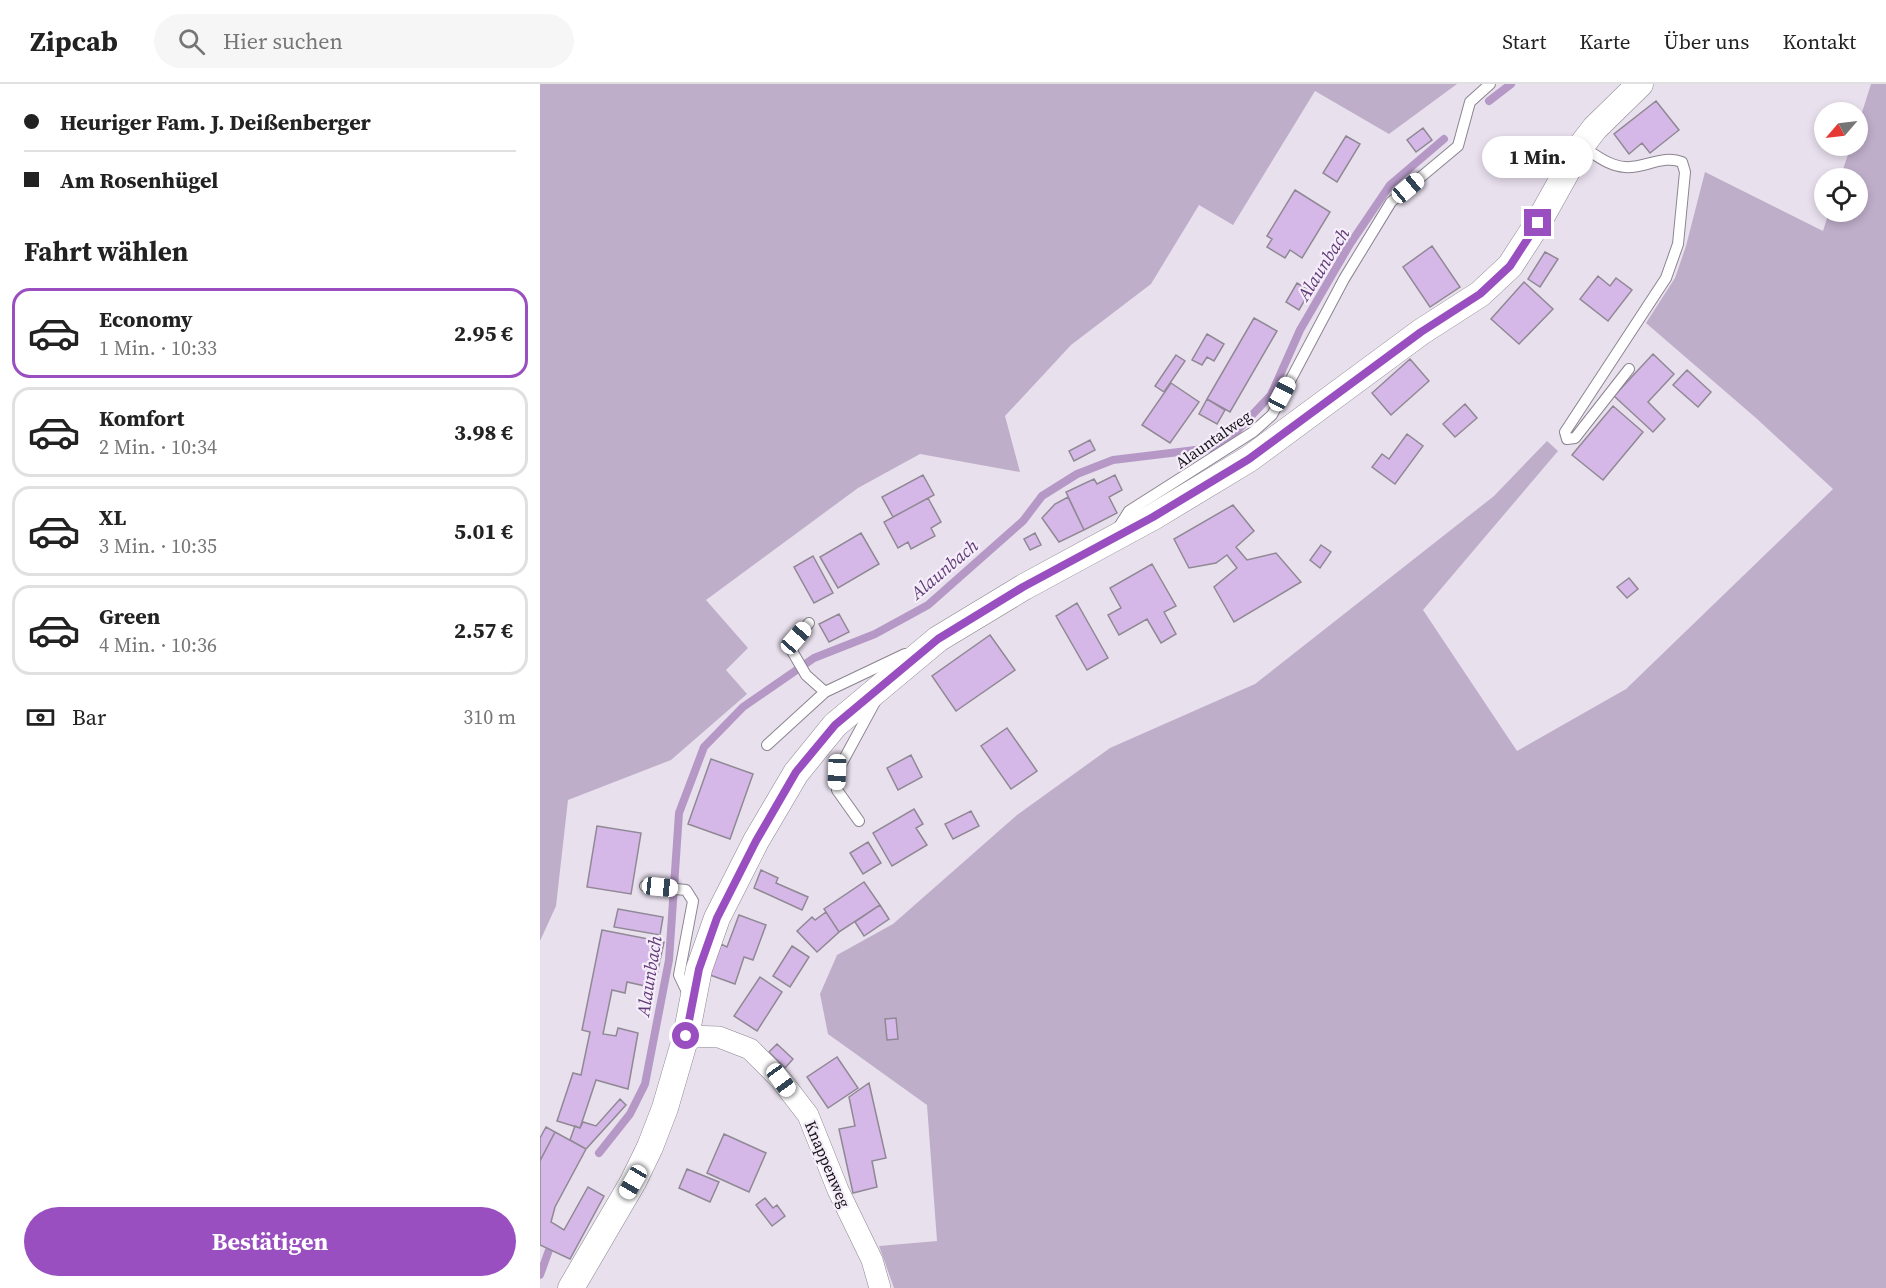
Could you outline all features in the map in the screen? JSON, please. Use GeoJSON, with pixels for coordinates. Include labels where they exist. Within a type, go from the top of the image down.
{"type":"FeatureCollection","features":[{"type":"Feature","properties":{"kind":"street"},"geometry":{"type":"LineString","coordinates":[[571,1288],[633,1182],[650,1147],[665,1108],[686,1036],[699,969],[717,918],[756,841],[796,772],[835,725],[938,639],[1023,587],[1112,539],[1249,459],[1421,332],[1480,294],[1510,266],[1538,223],[1581,146],[1595,128],[1640,84]]}},
{"type":"Feature","properties":{"kind":"street","name":"Knappenweg"},"geometry":{"type":"LineString","coordinates":[[686,1036],[719,1037],[750,1049],[781,1080],[808,1115],[838,1190],[872,1260],[880,1288]]}},
{"type":"Feature","properties":{"kind":"lane","name":"Alauntalweg"},"geometry":{"type":"LineString","coordinates":[[1112,539],[1129,512],[1253,432],[1272,415],[1344,279],[1391,202],[1458,146],[1470,102],[1490,84]]}},
{"type":"Feature","properties":{"kind":"lane"},"geometry":{"type":"LineString","coordinates":[[1581,146],[1611,165],[1626,168],[1673,158],[1682,162],[1685,172],[1678,244],[1666,278],[1565,432],[1567,439],[1575,438],[1629,369]]}},
{"type":"Feature","properties":{"kind":"lane"},"geometry":{"type":"LineString","coordinates":[[809,623],[796,638],[792,651],[806,675],[825,692]]}},
{"type":"Feature","properties":{"kind":"lane"},"geometry":{"type":"LineString","coordinates":[[767,745],[825,692],[938,639]]}},
{"type":"Feature","properties":{"kind":"lane"},"geometry":{"type":"LineString","coordinates":[[859,821],[837,790],[837,772],[886,682]]}},
{"type":"Feature","properties":{"kind":"lane"},"geometry":{"type":"LineString","coordinates":[[645,886],[686,890],[693,901],[679,975],[692,1004]]}},
{"type":"Feature","properties":{"kind":"shaded area"},"geometry":{"type":"Polygon","coordinates":[[[540,84],[1457,84],[1389,134],[1315,91],[1233,225],[1199,205],[1151,284],[1071,345],[1005,416],[1020,472],[920,454],[858,488],[706,600],[748,648],[726,670],[747,694],[671,760],[568,800],[556,906],[540,941],[540,84]]]}},
{"type":"Feature","properties":{"kind":"shaded area"},"geometry":{"type":"Polygon","coordinates":[[[1871,84],[1886,84],[1886,1288],[894,1288],[879,1246],[937,1241],[927,1105],[828,1034],[820,994],[837,955],[893,924],[1017,815],[1110,748],[1255,684],[1494,496],[1547,441],[1558,451],[1423,610],[1517,751],[1626,689],[1833,489],[1756,418],[1646,323],[1675,278],[1686,246],[1705,172],[1823,231],[1826,222],[1868,222],[1868,168],[1843,168],[1848,156],[1868,156],[1868,102],[1865,102],[1871,84]]]}},
{"type":"Feature","properties":{"kind":"building"},"geometry":{"type":"Polygon","coordinates":[[[1656,101],[1679,130],[1650,153],[1642,143],[1629,154],[1614,134],[1656,101]]]}},
{"type":"Feature","properties":{"kind":"building"},"geometry":{"type":"Polygon","coordinates":[[[1423,128],[1432,140],[1416,152],[1407,140],[1423,128]]]}},
{"type":"Feature","properties":{"kind":"building"},"geometry":{"type":"Polygon","coordinates":[[[1346,136],[1360,144],[1337,182],[1323,173],[1346,136]]]}},
{"type":"Feature","properties":{"kind":"building"},"geometry":{"type":"Polygon","coordinates":[[[1295,190],[1330,212],[1302,258],[1290,250],[1285,258],[1267,247],[1272,239],[1267,236],[1295,190]]]}},
{"type":"Feature","properties":{"kind":"building"},"geometry":{"type":"Polygon","coordinates":[[[1432,246],[1460,287],[1430,307],[1403,267],[1432,246]]]}},
{"type":"Feature","properties":{"kind":"building"},"geometry":{"type":"Polygon","coordinates":[[[1545,252],[1558,259],[1540,287],[1528,279],[1545,252]]]}},
{"type":"Feature","properties":{"kind":"building"},"geometry":{"type":"Polygon","coordinates":[[[1598,276],[1610,286],[1616,278],[1632,290],[1608,321],[1580,299],[1598,276]]]}},
{"type":"Feature","properties":{"kind":"building"},"geometry":{"type":"Polygon","coordinates":[[[1524,282],[1553,309],[1519,344],[1491,319],[1524,282]]]}},
{"type":"Feature","properties":{"kind":"building"},"geometry":{"type":"Polygon","coordinates":[[[1297,283],[1310,291],[1299,310],[1286,302],[1297,283]]]}},
{"type":"Feature","properties":{"kind":"building"},"geometry":{"type":"Polygon","coordinates":[[[1254,318],[1277,331],[1230,412],[1207,399],[1254,318]]]}},
{"type":"Feature","properties":{"kind":"building"},"geometry":{"type":"Polygon","coordinates":[[[1207,334],[1224,344],[1214,361],[1207,357],[1202,365],[1192,360],[1207,334]]]}},
{"type":"Feature","properties":{"kind":"building"},"geometry":{"type":"Polygon","coordinates":[[[1653,354],[1674,374],[1648,402],[1665,419],[1653,432],[1614,396],[1653,354]]]}},
{"type":"Feature","properties":{"kind":"building"},"geometry":{"type":"Polygon","coordinates":[[[1176,355],[1185,361],[1164,392],[1155,386],[1176,355]]]}},
{"type":"Feature","properties":{"kind":"building"},"geometry":{"type":"Polygon","coordinates":[[[1410,359],[1429,381],[1391,415],[1372,393],[1410,359]]]}},
{"type":"Feature","properties":{"kind":"building"},"geometry":{"type":"Polygon","coordinates":[[[1687,370],[1711,392],[1698,407],[1673,385],[1687,370]]]}},
{"type":"Feature","properties":{"kind":"building"},"geometry":{"type":"Polygon","coordinates":[[[1171,383],[1199,402],[1170,443],[1142,425],[1171,383]]]}},
{"type":"Feature","properties":{"kind":"building"},"geometry":{"type":"Polygon","coordinates":[[[1207,399],[1225,410],[1217,424],[1199,414],[1207,399]]]}},
{"type":"Feature","properties":{"kind":"building"},"geometry":{"type":"Polygon","coordinates":[[[1465,404],[1477,418],[1455,437],[1443,424],[1465,404]]]}},
{"type":"Feature","properties":{"kind":"building"},"geometry":{"type":"Polygon","coordinates":[[[1613,406],[1643,432],[1603,480],[1572,455],[1613,406]]]}},
{"type":"Feature","properties":{"kind":"building"},"geometry":{"type":"Polygon","coordinates":[[[1407,434],[1423,446],[1395,484],[1372,467],[1382,454],[1389,459],[1407,434]]]}},
{"type":"Feature","properties":{"kind":"building"},"geometry":{"type":"Polygon","coordinates":[[[1090,440],[1095,450],[1074,461],[1069,451],[1090,440]]]}},
{"type":"Feature","properties":{"kind":"building"},"geometry":{"type":"Polygon","coordinates":[[[923,475],[934,495],[893,517],[882,497],[923,475]]]}},
{"type":"Feature","properties":{"kind":"building"},"geometry":{"type":"Polygon","coordinates":[[[1115,475],[1122,490],[1109,497],[1117,513],[1084,530],[1066,492],[1094,479],[1097,484],[1115,475]]]}},
{"type":"Feature","properties":{"kind":"building"},"geometry":{"type":"Polygon","coordinates":[[[1068,497],[1084,530],[1059,542],[1042,518],[1055,504],[1068,497]]]}},
{"type":"Feature","properties":{"kind":"building"},"geometry":{"type":"Polygon","coordinates":[[[928,498],[941,522],[931,528],[935,536],[911,549],[908,542],[898,548],[884,522],[928,498]]]}},
{"type":"Feature","properties":{"kind":"building"},"geometry":{"type":"Polygon","coordinates":[[[1233,505],[1254,531],[1236,547],[1247,560],[1276,553],[1301,582],[1234,622],[1214,587],[1237,568],[1227,555],[1216,563],[1189,568],[1174,539],[1233,505]]]}},
{"type":"Feature","properties":{"kind":"building"},"geometry":{"type":"Polygon","coordinates":[[[861,533],[879,564],[838,588],[820,557],[861,533]]]}},
{"type":"Feature","properties":{"kind":"building"},"geometry":{"type":"Polygon","coordinates":[[[1035,533],[1041,545],[1030,550],[1024,539],[1035,533]]]}},
{"type":"Feature","properties":{"kind":"building"},"geometry":{"type":"Polygon","coordinates":[[[1321,545],[1331,552],[1320,568],[1310,560],[1321,545]]]}},
{"type":"Feature","properties":{"kind":"building"},"geometry":{"type":"Polygon","coordinates":[[[813,556],[833,593],[814,603],[794,567],[813,556]]]}},
{"type":"Feature","properties":{"kind":"building"},"geometry":{"type":"Polygon","coordinates":[[[1152,564],[1176,606],[1164,612],[1176,634],[1161,643],[1147,619],[1119,635],[1108,615],[1121,608],[1110,588],[1152,564]]]}},
{"type":"Feature","properties":{"kind":"building"},"geometry":{"type":"Polygon","coordinates":[[[1629,578],[1638,589],[1627,598],[1617,587],[1629,578]]]}},
{"type":"Feature","properties":{"kind":"building"},"geometry":{"type":"Polygon","coordinates":[[[1077,603],[1108,658],[1087,670],[1056,616],[1077,603]]]}},
{"type":"Feature","properties":{"kind":"building"},"geometry":{"type":"Polygon","coordinates":[[[839,614],[849,632],[829,642],[819,624],[839,614]]]}},
{"type":"Feature","properties":{"kind":"building"},"geometry":{"type":"Polygon","coordinates":[[[990,635],[1015,670],[956,711],[932,676],[990,635]]]}},
{"type":"Feature","properties":{"kind":"building"},"geometry":{"type":"Polygon","coordinates":[[[1007,728],[1037,771],[1011,789],[981,746],[1007,728]]]}},
{"type":"Feature","properties":{"kind":"building"},"geometry":{"type":"Polygon","coordinates":[[[911,755],[922,777],[898,790],[887,768],[911,755]]]}},
{"type":"Feature","properties":{"kind":"building"},"geometry":{"type":"Polygon","coordinates":[[[711,759],[753,774],[730,839],[688,824],[711,759]]]}},
{"type":"Feature","properties":{"kind":"building"},"geometry":{"type":"Polygon","coordinates":[[[914,809],[923,824],[916,828],[927,845],[892,866],[873,833],[914,809]]]}},
{"type":"Feature","properties":{"kind":"building"},"geometry":{"type":"Polygon","coordinates":[[[971,811],[979,826],[953,839],[945,824],[971,811]]]}},
{"type":"Feature","properties":{"kind":"building"},"geometry":{"type":"Polygon","coordinates":[[[597,826],[641,833],[631,894],[587,887],[597,826]]]}},
{"type":"Feature","properties":{"kind":"building"},"geometry":{"type":"Polygon","coordinates":[[[868,842],[881,863],[863,874],[850,853],[868,842]]]}},
{"type":"Feature","properties":{"kind":"building"},"geometry":{"type":"Polygon","coordinates":[[[761,870],[778,878],[776,883],[808,897],[802,910],[754,888],[761,870]]]}},
{"type":"Feature","properties":{"kind":"building"},"geometry":{"type":"Polygon","coordinates":[[[864,882],[880,905],[839,932],[824,909],[864,882]]]}},
{"type":"Feature","properties":{"kind":"building"},"geometry":{"type":"Polygon","coordinates":[[[880,905],[889,919],[864,936],[855,922],[880,905]]]}},
{"type":"Feature","properties":{"kind":"building"},"geometry":{"type":"Polygon","coordinates":[[[618,909],[663,917],[660,935],[614,927],[618,909]]]}},
{"type":"Feature","properties":{"kind":"building"},"geometry":{"type":"Polygon","coordinates":[[[826,912],[839,932],[817,952],[797,931],[812,917],[815,920],[826,912]]]}},
{"type":"Feature","properties":{"kind":"building"},"geometry":{"type":"Polygon","coordinates":[[[739,915],[766,925],[753,960],[744,957],[735,984],[710,975],[721,944],[727,947],[739,915]]]}},
{"type":"Feature","properties":{"kind":"building"},"geometry":{"type":"Polygon","coordinates":[[[602,930],[664,942],[654,988],[627,982],[625,993],[612,990],[603,1034],[616,1036],[618,1028],[638,1033],[628,1089],[596,1080],[580,1128],[557,1121],[573,1073],[581,1075],[590,1032],[582,1030],[602,930]]]}},
{"type":"Feature","properties":{"kind":"building"},"geometry":{"type":"Polygon","coordinates":[[[792,946],[809,957],[790,987],[773,976],[792,946]]]}},
{"type":"Feature","properties":{"kind":"building"},"geometry":{"type":"Polygon","coordinates":[[[760,977],[782,992],[757,1031],[734,1016],[760,977]]]}},
{"type":"Feature","properties":{"kind":"building"},"geometry":{"type":"Polygon","coordinates":[[[896,1018],[898,1039],[887,1040],[885,1019],[896,1018]]]}},
{"type":"Feature","properties":{"kind":"building"},"geometry":{"type":"Polygon","coordinates":[[[777,1044],[793,1059],[785,1068],[769,1052],[777,1044]]]}},
{"type":"Feature","properties":{"kind":"building"},"geometry":{"type":"Polygon","coordinates":[[[837,1057],[858,1088],[828,1108],[807,1077],[837,1057]]]}},
{"type":"Feature","properties":{"kind":"building"},"geometry":{"type":"Polygon","coordinates":[[[869,1083],[886,1158],[872,1161],[877,1187],[853,1193],[839,1129],[855,1126],[849,1097],[869,1083]]]}},
{"type":"Feature","properties":{"kind":"building"},"geometry":{"type":"Polygon","coordinates":[[[620,1099],[626,1105],[586,1149],[570,1140],[575,1126],[580,1128],[583,1122],[596,1126],[620,1099]]]}},
{"type":"Feature","properties":{"kind":"building"},"geometry":{"type":"Polygon","coordinates":[[[546,1127],[555,1132],[540,1161],[540,1138],[546,1127]]]}},
{"type":"Feature","properties":{"kind":"building"},"geometry":{"type":"Polygon","coordinates":[[[555,1132],[586,1149],[555,1207],[551,1222],[564,1230],[588,1187],[604,1196],[570,1259],[540,1245],[540,1161],[555,1132]]]}},
{"type":"Feature","properties":{"kind":"building"},"geometry":{"type":"Polygon","coordinates":[[[724,1134],[766,1153],[749,1192],[707,1173],[724,1134]]]}},
{"type":"Feature","properties":{"kind":"building"},"geometry":{"type":"Polygon","coordinates":[[[687,1169],[719,1182],[710,1202],[679,1188],[687,1169]]]}},
{"type":"Feature","properties":{"kind":"building"},"geometry":{"type":"Polygon","coordinates":[[[765,1198],[773,1208],[777,1205],[785,1216],[772,1226],[756,1205],[765,1198]]]}},
{"type":"Feature","properties":{"kind":"waterway","name":"Alaunbach"},"geometry":{"type":"LineString","coordinates":[[1489,101],[1511,84]]}},
{"type":"Feature","properties":{"kind":"waterway","name":"Alaunbach"},"geometry":{"type":"LineString","coordinates":[[599,1153],[630,1114],[645,1084],[669,960],[679,813],[704,747],[743,707],[814,658],[875,634],[928,605],[1023,521],[1042,496],[1077,474],[1113,460],[1212,448],[1234,434],[1271,395],[1300,330],[1350,244],[1390,185],[1444,139]]}},
{"type":"Feature","properties":{"kind":"waterway","name":"Alaunbach"},"geometry":{"type":"LineString","coordinates":[[540,1275],[549,1250]]}},
{"type":"Feature","properties":{"kind":"route"},"geometry":{"type":"LineString","coordinates":[[686,1036],[699,969],[717,918],[756,841],[796,772],[835,725],[938,639],[1023,587],[1153,517],[1249,459],[1421,332],[1480,294],[1510,266],[1538,223]]}}]}
